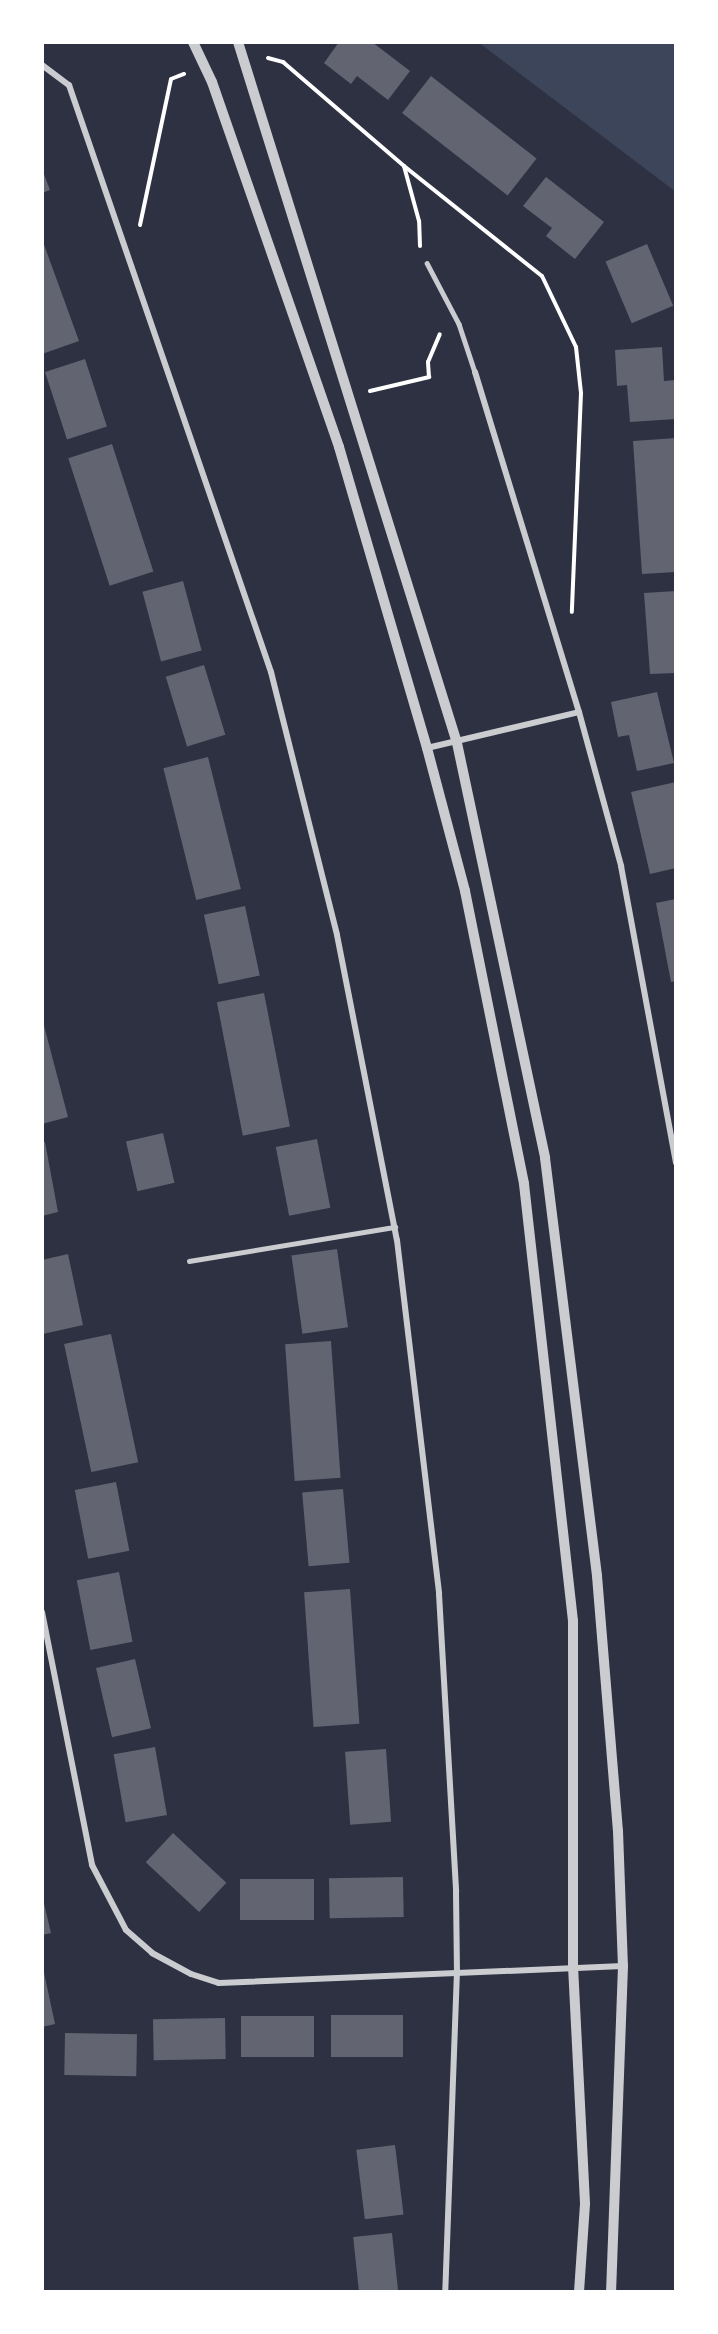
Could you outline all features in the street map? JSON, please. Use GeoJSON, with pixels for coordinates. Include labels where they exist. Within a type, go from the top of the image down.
{"type":"FeatureCollection","features":[{"type":"Feature","properties":{"kind":"street"},"geometry":{"type":"LineString","coordinates":[[193,42],[205,67],[339,447],[427,748],[465,891],[524,1184],[549,1389],[573,1621],[573,1966],[585,2204],[579,2292]]}},
{"type":"Feature","properties":{"kind":"street"},"geometry":{"type":"LineString","coordinates":[[240,47],[457,743],[545,1158],[597,1576],[618,1831],[623,1966],[611,2292]]}},
{"type":"Feature","properties":{"kind":"street"},"geometry":{"type":"LineString","coordinates":[[42,65],[69,85],[271,672],[337,935],[395,1227],[439,1594],[458,1971],[445,2292]]}},
{"type":"Feature","properties":{"kind":"street"},"geometry":{"type":"LineString","coordinates":[[476,372],[579,712],[621,866],[676,1163]]}},
{"type":"Feature","properties":{"kind":"street"},"geometry":{"type":"LineString","coordinates":[[427,748],[457,743],[579,712]]}},
{"type":"Feature","properties":{"kind":"street"},"geometry":{"type":"LineString","coordinates":[[42,1612],[92,1865],[126,1930],[152,1953],[191,1974],[219,1983],[573,1966],[623,1966]]}},
{"type":"Feature","properties":{"kind":"lane"},"geometry":{"type":"LineString","coordinates":[[427,263],[459,324],[476,372]]}},
{"type":"Feature","properties":{"kind":"lane"},"geometry":{"type":"LineString","coordinates":[[189,1261],[395,1227]]}},
{"type":"Feature","properties":{"kind":"path"},"geometry":{"type":"LineString","coordinates":[[240,47],[283,62],[404,166],[542,276],[576,347],[581,393],[572,621],[555,632]]}},
{"type":"Feature","properties":{"kind":"path"},"geometry":{"type":"LineString","coordinates":[[132,267],[171,79],[205,67]]}},
{"type":"Feature","properties":{"kind":"path"},"geometry":{"type":"LineString","coordinates":[[404,166],[419,221],[420,249],[427,263]]}},
{"type":"Feature","properties":{"kind":"path"},"geometry":{"type":"LineString","coordinates":[[349,396],[429,376],[431,350],[441,332],[459,324]]}},
{"type":"Feature","properties":{"kind":"shaded area"},"geometry":{"type":"Polygon","coordinates":[[[478,42],[676,42],[676,192],[478,42]]]}},
{"type":"Feature","properties":{"kind":"building"},"geometry":{"type":"Polygon","coordinates":[[[339,42],[372,42],[410,71],[388,100],[357,76],[351,84],[324,63],[339,42]]]}},
{"type":"Feature","properties":{"kind":"building"},"geometry":{"type":"Polygon","coordinates":[[[431,76],[537,158],[508,196],[402,113],[431,76]]]}},
{"type":"Feature","properties":{"kind":"building"},"geometry":{"type":"Polygon","coordinates":[[[42,169],[50,190],[42,193],[42,169]]]}},
{"type":"Feature","properties":{"kind":"building"},"geometry":{"type":"Polygon","coordinates":[[[546,177],[604,222],[575,259],[546,236],[552,228],[523,206],[546,177]]]}},
{"type":"Feature","properties":{"kind":"building"},"geometry":{"type":"Polygon","coordinates":[[[42,239],[79,341],[42,354],[42,239]]]}},
{"type":"Feature","properties":{"kind":"building"},"geometry":{"type":"Polygon","coordinates":[[[647,244],[673,306],[632,323],[606,262],[647,244]]]}},
{"type":"Feature","properties":{"kind":"building"},"geometry":{"type":"Polygon","coordinates":[[[662,347],[664,381],[676,380],[676,419],[630,422],[627,385],[617,386],[615,350],[662,347]]]}},
{"type":"Feature","properties":{"kind":"building"},"geometry":{"type":"Polygon","coordinates":[[[85,359],[107,427],[67,440],[45,372],[85,359]]]}},
{"type":"Feature","properties":{"kind":"building"},"geometry":{"type":"Polygon","coordinates":[[[676,438],[676,572],[642,574],[633,441],[676,438]]]}},
{"type":"Feature","properties":{"kind":"building"},"geometry":{"type":"Polygon","coordinates":[[[112,444],[153,571],[110,586],[68,458],[112,444]]]}},
{"type":"Feature","properties":{"kind":"building"},"geometry":{"type":"Polygon","coordinates":[[[183,581],[202,651],[161,661],[142,592],[183,581]]]}},
{"type":"Feature","properties":{"kind":"building"},"geometry":{"type":"Polygon","coordinates":[[[676,591],[676,673],[650,674],[644,593],[676,591]]]}},
{"type":"Feature","properties":{"kind":"building"},"geometry":{"type":"Polygon","coordinates":[[[204,665],[225,735],[187,747],[166,677],[204,665]]]}},
{"type":"Feature","properties":{"kind":"building"},"geometry":{"type":"Polygon","coordinates":[[[657,692],[674,763],[637,771],[629,735],[618,737],[611,702],[657,692]]]}},
{"type":"Feature","properties":{"kind":"building"},"geometry":{"type":"Polygon","coordinates":[[[208,757],[241,889],[196,900],[163,768],[208,757]]]}},
{"type":"Feature","properties":{"kind":"building"},"geometry":{"type":"Polygon","coordinates":[[[676,782],[676,868],[650,874],[631,792],[676,782]]]}},
{"type":"Feature","properties":{"kind":"building"},"geometry":{"type":"Polygon","coordinates":[[[676,899],[676,981],[671,982],[656,903],[676,899]]]}},
{"type":"Feature","properties":{"kind":"building"},"geometry":{"type":"Polygon","coordinates":[[[245,906],[260,975],[219,984],[204,915],[245,906]]]}},
{"type":"Feature","properties":{"kind":"building"},"geometry":{"type":"Polygon","coordinates":[[[264,993],[290,1127],[243,1136],[217,1002],[264,993]]]}},
{"type":"Feature","properties":{"kind":"building"},"geometry":{"type":"Polygon","coordinates":[[[42,1018],[68,1117],[42,1124],[42,1018]]]}},
{"type":"Feature","properties":{"kind":"building"},"geometry":{"type":"Polygon","coordinates":[[[163,1133],[174,1183],[137,1191],[126,1142],[163,1133]]]}},
{"type":"Feature","properties":{"kind":"building"},"geometry":{"type":"Polygon","coordinates":[[[317,1139],[330,1208],[289,1216],[276,1147],[317,1139]]]}},
{"type":"Feature","properties":{"kind":"building"},"geometry":{"type":"Polygon","coordinates":[[[45,1142],[58,1212],[42,1216],[42,1143],[45,1142]]]}},
{"type":"Feature","properties":{"kind":"building"},"geometry":{"type":"Polygon","coordinates":[[[337,1249],[348,1327],[302,1334],[291,1255],[337,1249]]]}},
{"type":"Feature","properties":{"kind":"building"},"geometry":{"type":"Polygon","coordinates":[[[68,1254],[83,1325],[43,1334],[42,1260],[68,1254]]]}},
{"type":"Feature","properties":{"kind":"building"},"geometry":{"type":"Polygon","coordinates":[[[111,1334],[138,1462],[91,1472],[64,1344],[111,1334]]]}},
{"type":"Feature","properties":{"kind":"building"},"geometry":{"type":"Polygon","coordinates":[[[331,1341],[341,1478],[295,1481],[285,1344],[331,1341]]]}},
{"type":"Feature","properties":{"kind":"building"},"geometry":{"type":"Polygon","coordinates":[[[116,1482],[129,1551],[88,1559],[75,1490],[116,1482]]]}},
{"type":"Feature","properties":{"kind":"building"},"geometry":{"type":"Polygon","coordinates":[[[343,1489],[349,1563],[309,1566],[302,1493],[343,1489]]]}},
{"type":"Feature","properties":{"kind":"building"},"geometry":{"type":"Polygon","coordinates":[[[119,1572],[133,1642],[90,1650],[77,1580],[119,1572]]]}},
{"type":"Feature","properties":{"kind":"building"},"geometry":{"type":"Polygon","coordinates":[[[350,1589],[359,1724],[314,1727],[304,1592],[350,1589]]]}},
{"type":"Feature","properties":{"kind":"building"},"geometry":{"type":"Polygon","coordinates":[[[135,1659],[151,1728],[112,1737],[96,1668],[135,1659]]]}},
{"type":"Feature","properties":{"kind":"building"},"geometry":{"type":"Polygon","coordinates":[[[155,1747],[167,1815],[126,1822],[114,1754],[155,1747]]]}},
{"type":"Feature","properties":{"kind":"building"},"geometry":{"type":"Polygon","coordinates":[[[386,1749],[391,1822],[350,1825],[345,1752],[386,1749]]]}},
{"type":"Feature","properties":{"kind":"building"},"geometry":{"type":"Polygon","coordinates":[[[173,1833],[226,1883],[199,1912],[146,1862],[173,1833]]]}},
{"type":"Feature","properties":{"kind":"building"},"geometry":{"type":"Polygon","coordinates":[[[403,1877],[404,1917],[330,1918],[329,1878],[403,1877]]]}},
{"type":"Feature","properties":{"kind":"building"},"geometry":{"type":"Polygon","coordinates":[[[240,1879],[314,1879],[314,1920],[240,1920],[240,1879]]]}},
{"type":"Feature","properties":{"kind":"building"},"geometry":{"type":"Polygon","coordinates":[[[42,1895],[51,1933],[42,1935],[42,1895]]]}},
{"type":"Feature","properties":{"kind":"building"},"geometry":{"type":"Polygon","coordinates":[[[42,1969],[55,2024],[42,2027],[42,1969]]]}},
{"type":"Feature","properties":{"kind":"building"},"geometry":{"type":"Polygon","coordinates":[[[331,2015],[403,2015],[403,2057],[331,2057],[331,2015]]]}},
{"type":"Feature","properties":{"kind":"building"},"geometry":{"type":"Polygon","coordinates":[[[241,2016],[314,2016],[314,2057],[241,2057],[241,2016]]]}},
{"type":"Feature","properties":{"kind":"building"},"geometry":{"type":"Polygon","coordinates":[[[225,2018],[226,2059],[154,2060],[153,2019],[225,2018]]]}},
{"type":"Feature","properties":{"kind":"building"},"geometry":{"type":"Polygon","coordinates":[[[65,2033],[137,2034],[136,2076],[64,2075],[65,2033]]]}},
{"type":"Feature","properties":{"kind":"building"},"geometry":{"type":"Polygon","coordinates":[[[395,2145],[404,2214],[365,2219],[356,2150],[395,2145]]]}},
{"type":"Feature","properties":{"kind":"building"},"geometry":{"type":"Polygon","coordinates":[[[392,2233],[398,2292],[359,2292],[353,2237],[392,2233]]]}}]}
